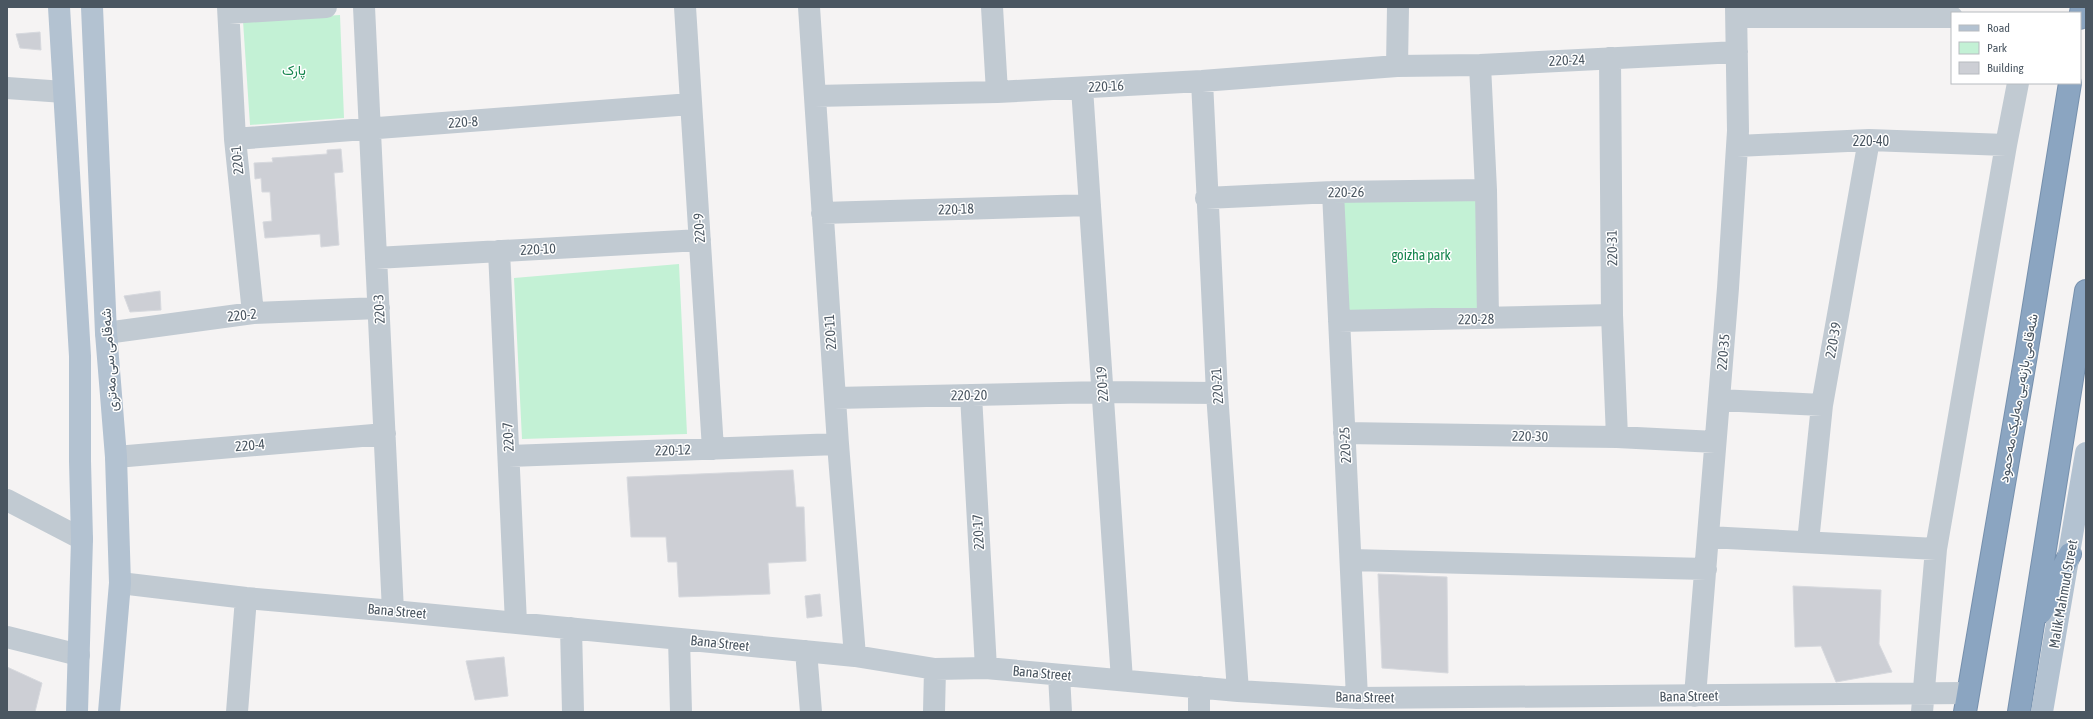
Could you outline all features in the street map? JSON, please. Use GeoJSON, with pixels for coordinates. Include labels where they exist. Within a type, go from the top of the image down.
{"type":"FeatureCollection","features":[{"type":"Feature","properties":{"kind":"highway","name":"شەقامی بازنەیی مەلیک مەحمود"},"geometry":{"type":"LineString","coordinates":[[1966,702],[2026,356],[2070,84]]}},
{"type":"Feature","properties":{"kind":"highway"},"geometry":{"type":"LineString","coordinates":[[2019,712],[2086,291]]}},
{"type":"Feature","properties":{"kind":"highway"},"geometry":{"type":"LineString","coordinates":[[2032,631],[2070,554]]}},
{"type":"Feature","properties":{"kind":"main road","name":"شەقامی سی مەتری"},"geometry":{"type":"LineString","coordinates":[[59,7],[80,356],[82,538],[77,706]]}},
{"type":"Feature","properties":{"kind":"main road","name":"شەقامی سی مەتری"},"geometry":{"type":"LineString","coordinates":[[92,7],[107,343],[116,457],[120,584],[109,708]]}},
{"type":"Feature","properties":{"kind":"main road"},"geometry":{"type":"LineString","coordinates":[[80,356],[107,343]]}},
{"type":"Feature","properties":{"kind":"main road","name":"Malik Mahmud Street"},"geometry":{"type":"LineString","coordinates":[[2042,712],[2086,453]]}},
{"type":"Feature","properties":{"kind":"main road"},"geometry":{"type":"LineString","coordinates":[[77,706],[109,708]]}},
{"type":"Feature","properties":{"kind":"street"},"geometry":{"type":"LineString","coordinates":[[229,10],[326,7]]}},
{"type":"Feature","properties":{"kind":"street","name":"220-3"},"geometry":{"type":"LineString","coordinates":[[364,7],[393,611]]}},
{"type":"Feature","properties":{"kind":"street","name":"220-9"},"geometry":{"type":"LineString","coordinates":[[685,7],[713,449]]}},
{"type":"Feature","properties":{"kind":"street","name":"220-11"},"geometry":{"type":"LineString","coordinates":[[809,7],[838,444],[855,656]]}},
{"type":"Feature","properties":{"kind":"street"},"geometry":{"type":"LineString","coordinates":[[992,7],[997,92]]}},
{"type":"Feature","properties":{"kind":"street"},"geometry":{"type":"LineString","coordinates":[[1397,66],[1398,7]]}},
{"type":"Feature","properties":{"kind":"street","name":"220-1"},"geometry":{"type":"LineString","coordinates":[[229,10],[235,139],[253,313]]}},
{"type":"Feature","properties":{"kind":"street"},"geometry":{"type":"LineString","coordinates":[[1736,12],[1951,17]]}},
{"type":"Feature","properties":{"kind":"street","name":"220-35"},"geometry":{"type":"LineString","coordinates":[[1696,696],[1737,146],[1736,12]]}},
{"type":"Feature","properties":{"kind":"street","name":"220-24"},"geometry":{"type":"LineString","coordinates":[[1397,66],[1480,64],[1737,52]]}},
{"type":"Feature","properties":{"kind":"street","name":"220-31"},"geometry":{"type":"LineString","coordinates":[[1610,58],[1612,315],[1617,437]]}},
{"type":"Feature","properties":{"kind":"street"},"geometry":{"type":"LineString","coordinates":[[1480,64],[1486,190],[1488,318]]}},
{"type":"Feature","properties":{"kind":"street","name":"220-16"},"geometry":{"type":"LineString","coordinates":[[815,96],[997,92],[1082,88],[1202,81],[1397,66]]}},
{"type":"Feature","properties":{"kind":"street","name":"220-21"},"geometry":{"type":"LineString","coordinates":[[1202,81],[1206,198],[1217,393],[1238,691]]}},
{"type":"Feature","properties":{"kind":"street"},"geometry":{"type":"LineString","coordinates":[[1922,702],[1936,549],[2018,84]]}},
{"type":"Feature","properties":{"kind":"street"},"geometry":{"type":"LineString","coordinates":[[7,88],[64,92]]}},
{"type":"Feature","properties":{"kind":"street","name":"220-19"},"geometry":{"type":"LineString","coordinates":[[1082,88],[1122,680]]}},
{"type":"Feature","properties":{"kind":"street","name":"220-8"},"geometry":{"type":"LineString","coordinates":[[235,139],[691,104]]}},
{"type":"Feature","properties":{"kind":"street","name":"220-40"},"geometry":{"type":"LineString","coordinates":[[1737,146],[1869,140],[2006,145]]}},
{"type":"Feature","properties":{"kind":"street","name":"220-39"},"geometry":{"type":"LineString","coordinates":[[1808,542],[1822,405],[1869,140]]}},
{"type":"Feature","properties":{"kind":"street","name":"220-26"},"geometry":{"type":"LineString","coordinates":[[1206,198],[1333,192],[1486,190]]}},
{"type":"Feature","properties":{"kind":"street","name":"220-25"},"geometry":{"type":"LineString","coordinates":[[1333,192],[1357,698]]}},
{"type":"Feature","properties":{"kind":"street","name":"220-18"},"geometry":{"type":"LineString","coordinates":[[822,213],[1090,205]]}},
{"type":"Feature","properties":{"kind":"street","name":"220-10"},"geometry":{"type":"LineString","coordinates":[[376,258],[700,240]]}},
{"type":"Feature","properties":{"kind":"street","name":"220-7"},"geometry":{"type":"LineString","coordinates":[[499,251],[516,623]]}},
{"type":"Feature","properties":{"kind":"street","name":"220-2"},"geometry":{"type":"LineString","coordinates":[[107,343],[253,313],[379,308]]}},
{"type":"Feature","properties":{"kind":"street","name":"220-28"},"geometry":{"type":"LineString","coordinates":[[1339,321],[1612,315]]}},
{"type":"Feature","properties":{"kind":"street","name":"220-20"},"geometry":{"type":"LineString","coordinates":[[835,398],[1103,392],[1217,393]]}},
{"type":"Feature","properties":{"kind":"street","name":"220-17"},"geometry":{"type":"LineString","coordinates":[[971,395],[986,668]]}},
{"type":"Feature","properties":{"kind":"street"},"geometry":{"type":"LineString","coordinates":[[1719,400],[1822,405]]}},
{"type":"Feature","properties":{"kind":"street","name":"220-30"},"geometry":{"type":"LineString","coordinates":[[1344,433],[1617,437],[1716,442]]}},
{"type":"Feature","properties":{"kind":"street","name":"220-4"},"geometry":{"type":"LineString","coordinates":[[116,457],[385,434]]}},
{"type":"Feature","properties":{"kind":"street","name":"220-12"},"geometry":{"type":"LineString","coordinates":[[509,456],[838,444]]}},
{"type":"Feature","properties":{"kind":"street"},"geometry":{"type":"LineString","coordinates":[[9,505],[82,538]]}},
{"type":"Feature","properties":{"kind":"street"},"geometry":{"type":"LineString","coordinates":[[1708,537],[1936,549]]}},
{"type":"Feature","properties":{"kind":"street"},"geometry":{"type":"LineString","coordinates":[[1350,560],[1706,569]]}},
{"type":"Feature","properties":{"kind":"street","name":"Bana Street"},"geometry":{"type":"LineString","coordinates":[[120,584],[246,598],[855,656],[935,669],[986,668],[1199,687],[1238,691],[1319,704],[1357,698],[1454,705],[1696,696],[1966,702]]}},
{"type":"Feature","properties":{"kind":"street"},"geometry":{"type":"LineString","coordinates":[[237,712],[246,598]]}},
{"type":"Feature","properties":{"kind":"street"},"geometry":{"type":"LineString","coordinates":[[571,628],[573,712]]}},
{"type":"Feature","properties":{"kind":"street"},"geometry":{"type":"LineString","coordinates":[[7,637],[79,655]]}},
{"type":"Feature","properties":{"kind":"street"},"geometry":{"type":"LineString","coordinates":[[679,639],[681,712]]}},
{"type":"Feature","properties":{"kind":"street"},"geometry":{"type":"LineString","coordinates":[[806,651],[811,712]]}},
{"type":"Feature","properties":{"kind":"street"},"geometry":{"type":"LineString","coordinates":[[934,712],[935,669]]}},
{"type":"Feature","properties":{"kind":"street"},"geometry":{"type":"LineString","coordinates":[[1059,675],[1061,712]]}},
{"type":"Feature","properties":{"kind":"street"},"geometry":{"type":"LineString","coordinates":[[1199,687],[1199,712]]}},
{"type":"Feature","properties":{"kind":"green space","name":"پارک"},"geometry":{"type":"Polygon","coordinates":[[[340,15],[344,118],[250,125],[243,21],[340,15]]]}},
{"type":"Feature","properties":{"kind":"green space","name":"goizha park"},"geometry":{"type":"Polygon","coordinates":[[[1486,190],[1488,318],[1339,321],[1333,192],[1486,190]]]}},
{"type":"Feature","properties":{"kind":"green space"},"geometry":{"type":"Polygon","coordinates":[[[679,264],[687,434],[522,439],[514,278],[679,264]]]}},
{"type":"Feature","properties":{"kind":"building"},"geometry":{"type":"Polygon","coordinates":[[[40,32],[41,50],[20,48],[16,34],[40,32]]]}},
{"type":"Feature","properties":{"kind":"building"},"geometry":{"type":"Polygon","coordinates":[[[341,149],[343,172],[334,173],[339,245],[321,247],[320,234],[265,238],[263,222],[272,221],[270,192],[262,192],[261,178],[255,179],[254,163],[273,162],[272,158],[327,154],[327,150],[341,149]]]}},
{"type":"Feature","properties":{"kind":"building"},"geometry":{"type":"Polygon","coordinates":[[[160,291],[161,310],[130,312],[124,296],[160,291]]]}},
{"type":"Feature","properties":{"kind":"building"},"geometry":{"type":"Polygon","coordinates":[[[793,470],[796,507],[804,507],[806,561],[768,563],[770,594],[679,597],[677,562],[668,562],[666,537],[631,537],[627,477],[793,470]]]}},
{"type":"Feature","properties":{"kind":"building"},"geometry":{"type":"Polygon","coordinates":[[[1378,574],[1447,577],[1448,673],[1382,668],[1378,574]]]}},
{"type":"Feature","properties":{"kind":"building"},"geometry":{"type":"Polygon","coordinates":[[[1793,586],[1881,590],[1879,644],[1892,672],[1836,682],[1821,646],[1795,647],[1793,586]]]}},
{"type":"Feature","properties":{"kind":"building"},"geometry":{"type":"Polygon","coordinates":[[[820,594],[822,616],[807,618],[805,596],[820,594]]]}},
{"type":"Feature","properties":{"kind":"building"},"geometry":{"type":"Polygon","coordinates":[[[504,657],[508,696],[475,700],[466,661],[504,657]]]}},
{"type":"Feature","properties":{"kind":"building"},"geometry":{"type":"Polygon","coordinates":[[[7,667],[42,683],[35,712],[7,712],[7,667]]]}}]}
